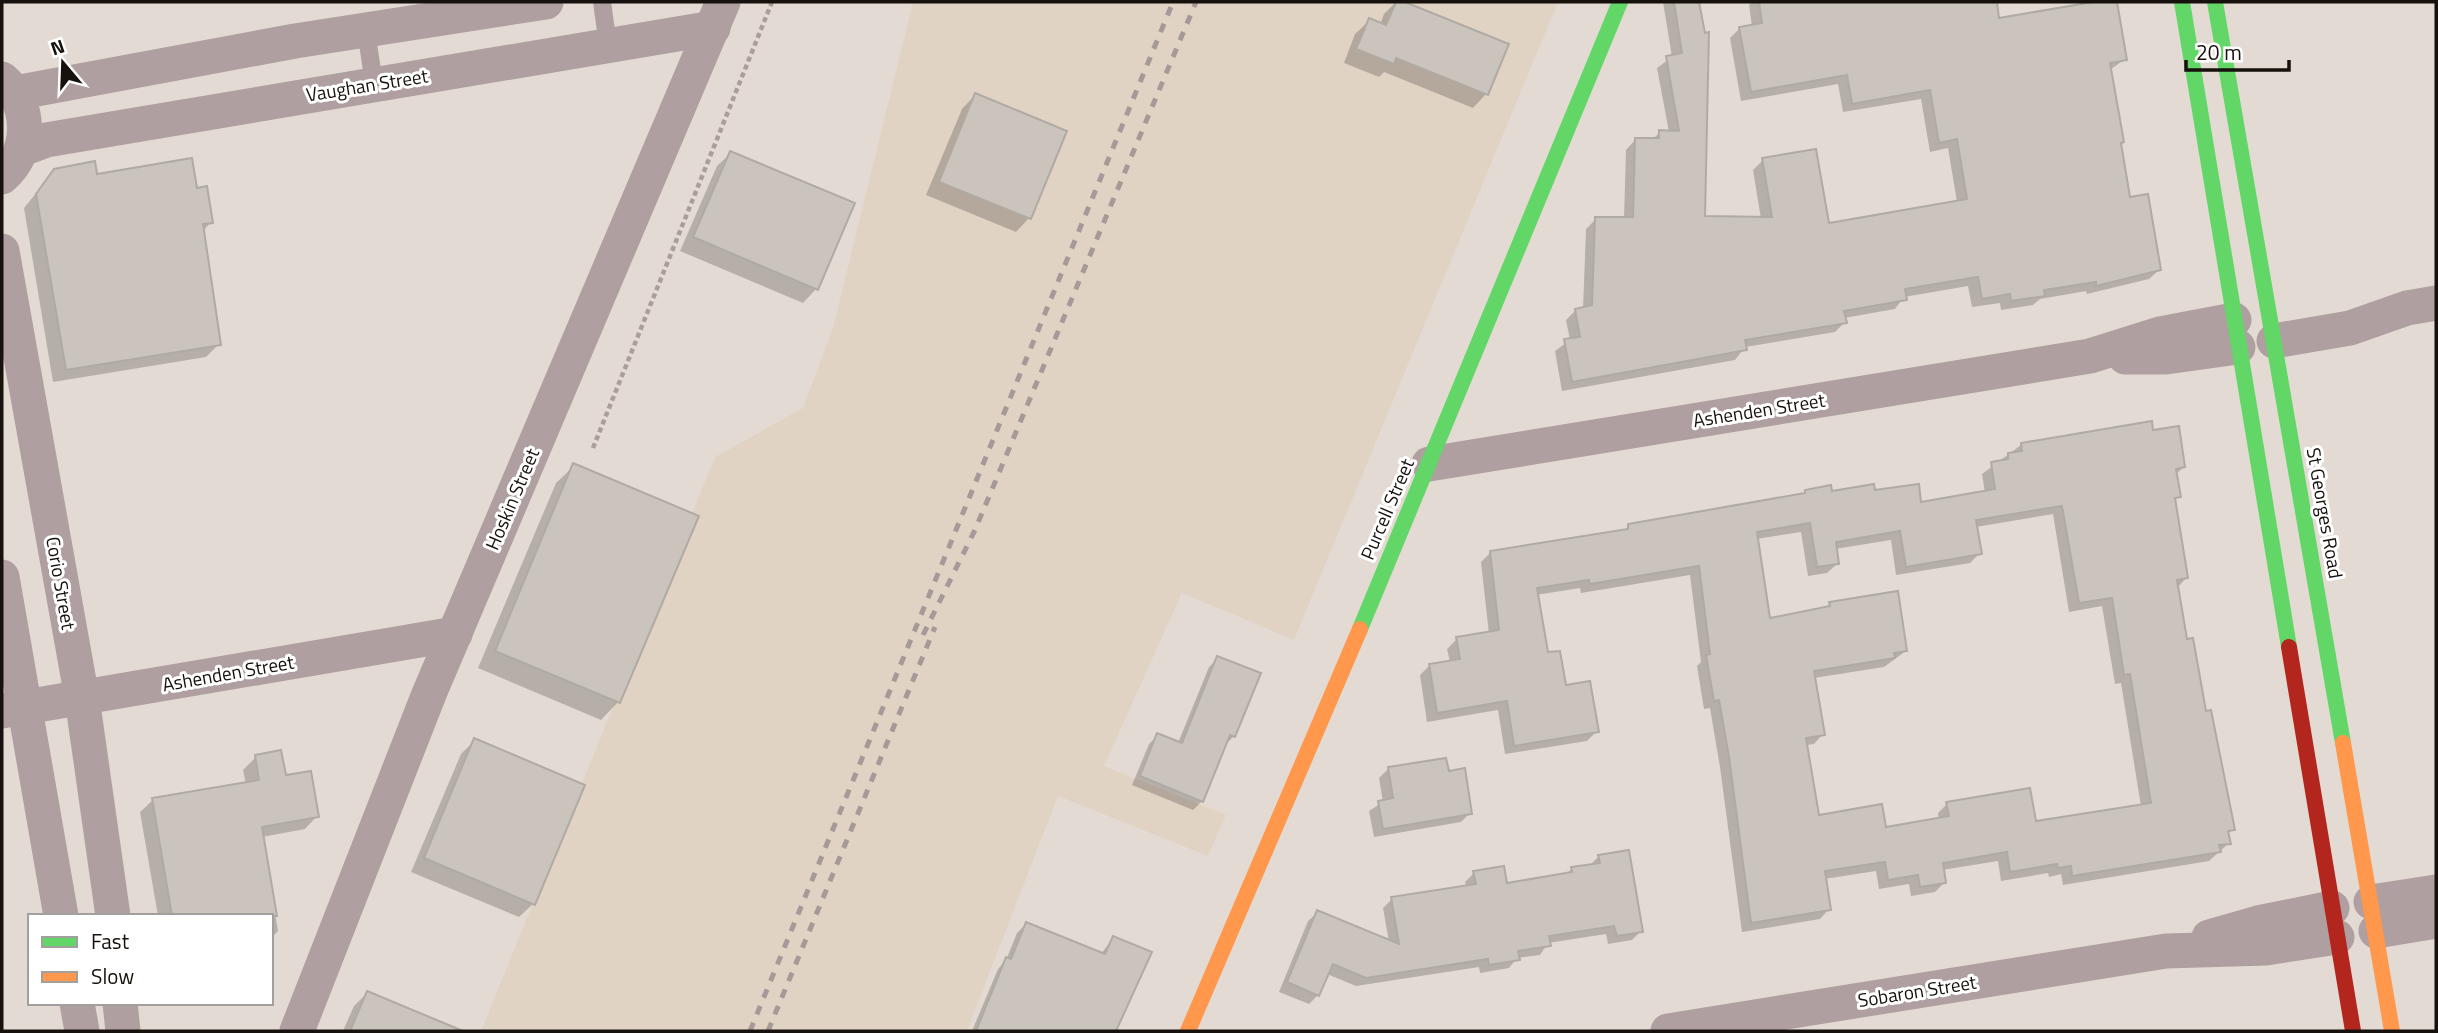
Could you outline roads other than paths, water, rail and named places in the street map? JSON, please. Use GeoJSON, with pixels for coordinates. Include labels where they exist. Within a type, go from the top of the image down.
{"type":"FeatureCollection","features":[{"type":"Feature","properties":{"kind":"street"},"geometry":{"type":"LineString","coordinates":[[12,163],[25,130],[23,110],[8,86],[546,2]]}},
{"type":"Feature","properties":{"kind":"street","name":"Purcell Street"},"geometry":{"type":"LineString","coordinates":[[1188,1031],[1297,782],[1620,2]]}},
{"type":"Feature","properties":{"kind":"street","name":"St Georges Road"},"geometry":{"type":"LineString","coordinates":[[2182,2],[2202,128],[2254,335],[2354,920],[2392,1031]]}},
{"type":"Feature","properties":{"kind":"street","name":"St Georges Road"},"geometry":{"type":"LineString","coordinates":[[2216,2],[2236,122],[2254,335],[2354,920],[2353,1031]]}},
{"type":"Feature","properties":{"kind":"street","name":"Vaughan Street"},"geometry":{"type":"LineString","coordinates":[[12,163],[46,139],[608,45],[718,15]]}},
{"type":"Feature","properties":{"kind":"street","name":"Hoskin Street"},"geometry":{"type":"LineString","coordinates":[[287,1031],[303,1015],[454,634],[718,15]]}},
{"type":"Feature","properties":{"kind":"street"},"geometry":{"type":"LineString","coordinates":[[2187,42],[2221,36]]}},
{"type":"Feature","properties":{"kind":"street"},"geometry":{"type":"LineString","coordinates":[[2191,64],[2225,58]]}},
{"type":"Feature","properties":{"kind":"street"},"geometry":{"type":"LineString","coordinates":[[2202,128],[2236,122]]}},
{"type":"Feature","properties":{"kind":"street","name":"Corio Street"},"geometry":{"type":"LineString","coordinates":[[2,251],[82,698],[113,914]]}},
{"type":"Feature","properties":{"kind":"street","name":"Ashenden Street"},"geometry":{"type":"LineString","coordinates":[[1429,464],[2090,356],[2166,357],[2254,335],[2350,328],[2422,306]]}},
{"type":"Feature","properties":{"kind":"street"},"geometry":{"type":"LineString","coordinates":[[2,576],[12,709],[61,914]]}},
{"type":"Feature","properties":{"kind":"street","name":"Ashenden Street"},"geometry":{"type":"LineString","coordinates":[[12,709],[454,634]]}},
{"type":"Feature","properties":{"kind":"street","name":"Sobaron Street"},"geometry":{"type":"LineString","coordinates":[[1668,1031],[2166,951],[2266,948],[2436,892]]}},
{"type":"Feature","properties":{"kind":"street","name":"Sobaron Street"},"geometry":{"type":"LineString","coordinates":[[2354,920],[2436,921]]}},
{"type":"Feature","properties":{"kind":"street"},"geometry":{"type":"LineString","coordinates":[[76,1005],[82,1031]]}},
{"type":"Feature","properties":{"kind":"street"},"geometry":{"type":"LineString","coordinates":[[120,1005],[123,1031]]}},
{"type":"Feature","properties":{"kind":"lane"},"geometry":{"type":"LineString","coordinates":[[601,2],[608,45]]}},
{"type":"Feature","properties":{"kind":"lane"},"geometry":{"type":"LineString","coordinates":[[366,30],[374,84]]}},
{"type":"Feature","properties":{"kind":"railway"},"geometry":{"type":"LineString","coordinates":[[750,1031],[1173,2]]}},
{"type":"Feature","properties":{"kind":"railway"},"geometry":{"type":"LineString","coordinates":[[923,635],[975,530],[1196,2]]}},
{"type":"Feature","properties":{"kind":"railway"},"geometry":{"type":"LineString","coordinates":[[768,1031],[935,627]]}}]}
